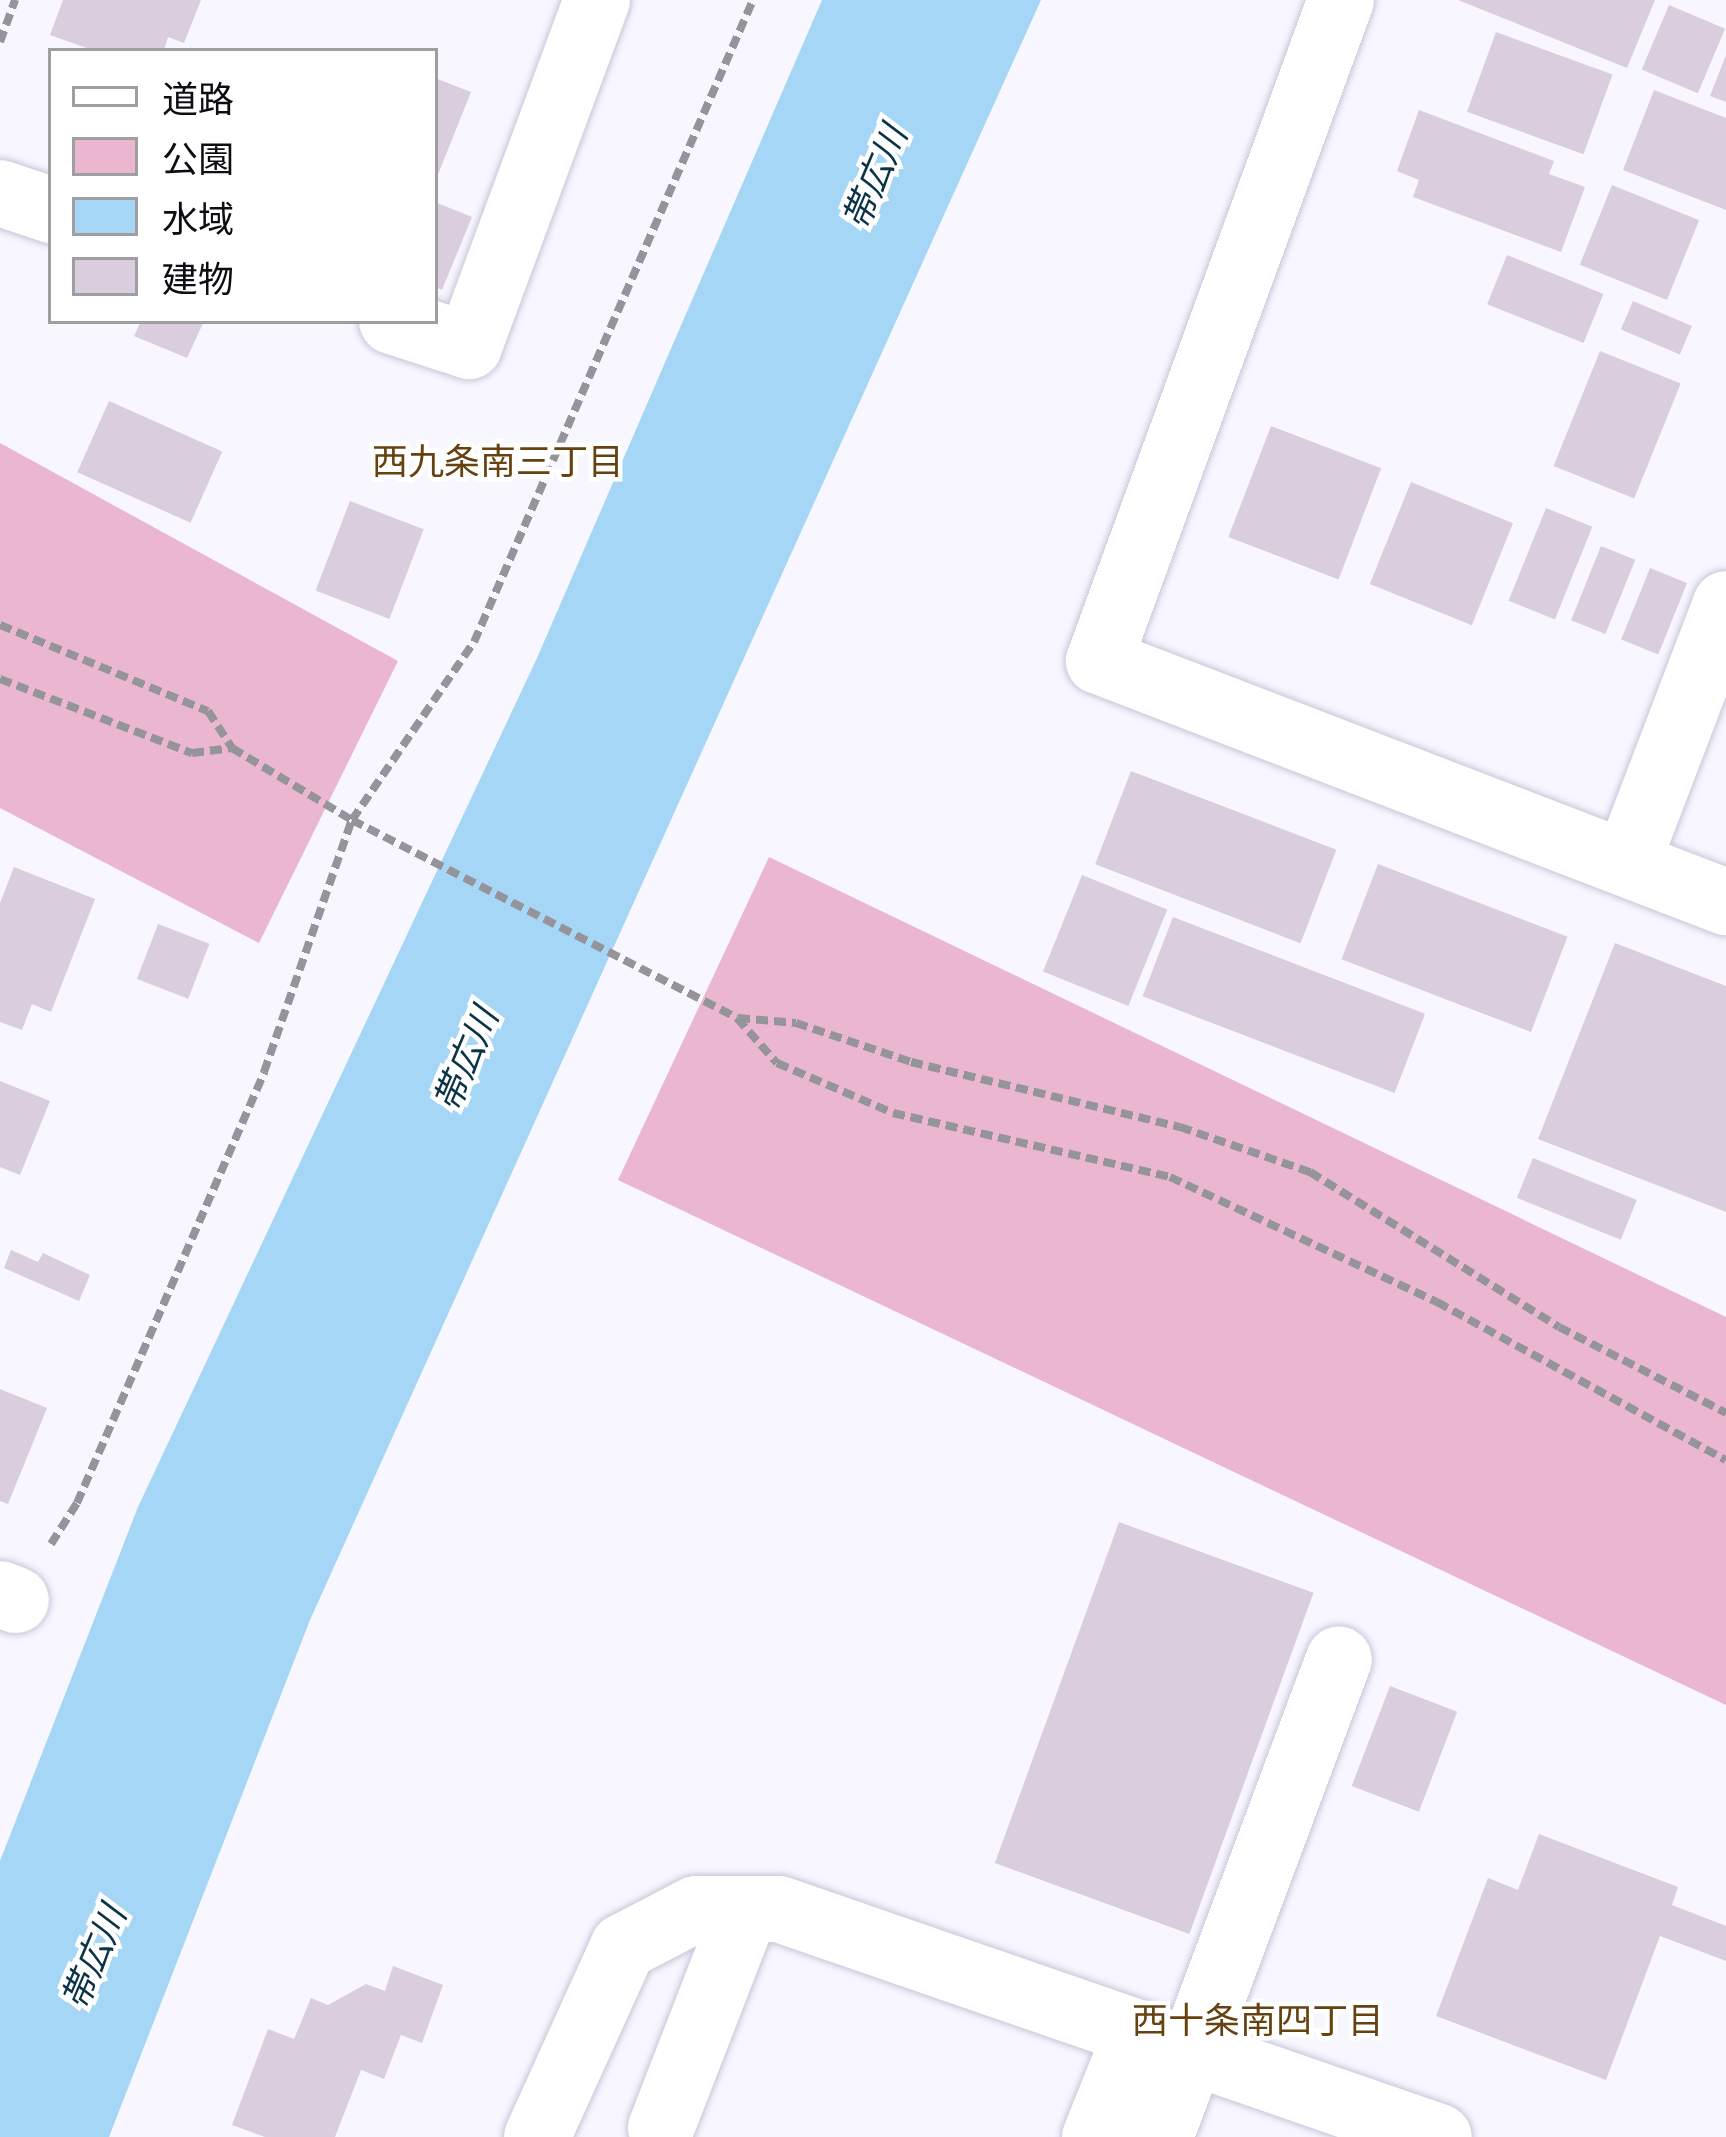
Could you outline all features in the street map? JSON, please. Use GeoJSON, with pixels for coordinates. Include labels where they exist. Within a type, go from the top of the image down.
{"type":"FeatureCollection","features":[{"type":"Feature","properties":{"kind":"street"},"geometry":{"type":"LineString","coordinates":[[401,324],[469,346],[597,0]]}},
{"type":"Feature","properties":{"kind":"street"},"geometry":{"type":"LineString","coordinates":[[1341,0],[1099,661],[1726,902]]}},
{"type":"Feature","properties":{"kind":"street"},"geometry":{"type":"LineString","coordinates":[[0,193],[48,209]]}},
{"type":"Feature","properties":{"kind":"street"},"geometry":{"type":"LineString","coordinates":[[1627,863],[1726,604]]}},
{"type":"Feature","properties":{"kind":"street"},"geometry":{"type":"LineString","coordinates":[[1095,2137],[1164,2044],[1339,1660]]}},
{"type":"Feature","properties":{"kind":"street"},"geometry":{"type":"LineString","coordinates":[[537,2137],[623,1947],[696,1909],[779,1909],[1438,2137]]}},
{"type":"Feature","properties":{"kind":"street"},"geometry":{"type":"LineString","coordinates":[[661,2128],[746,1909]]}},
{"type":"Feature","properties":{"kind":"street"},"geometry":{"type":"LineString","coordinates":[[1160,2137],[1164,2044]]}},
{"type":"Feature","properties":{"kind":"path"},"geometry":{"type":"LineString","coordinates":[[0,42],[15,0]]}},
{"type":"Feature","properties":{"kind":"path"},"geometry":{"type":"LineString","coordinates":[[8,1597],[77,1503],[264,1072],[352,820],[474,642],[753,0]]}},
{"type":"Feature","properties":{"kind":"path"},"geometry":{"type":"LineString","coordinates":[[0,626],[208,711],[232,748],[352,820],[737,1018],[777,1063],[893,1113],[1170,1177],[1306,1236],[1726,1460]]}},
{"type":"Feature","properties":{"kind":"path"},"geometry":{"type":"LineString","coordinates":[[0,679],[192,753],[232,748]]}},
{"type":"Feature","properties":{"kind":"path"},"geometry":{"type":"LineString","coordinates":[[737,1018],[796,1023],[911,1062],[1180,1127],[1310,1172],[1559,1327],[1726,1413]]}},
{"type":"Feature","properties":{"kind":"green space"},"geometry":{"type":"Polygon","coordinates":[[[0,443],[398,661],[259,943],[0,808],[0,443]]]}},
{"type":"Feature","properties":{"kind":"green space"},"geometry":{"type":"Polygon","coordinates":[[[769,857],[1726,1317],[1726,1705],[618,1180],[769,857]]]}},
{"type":"Feature","properties":{"kind":"water","name":"帯広川"},"geometry":{"type":"Polygon","coordinates":[[[822,0],[1041,0],[310,1620],[109,2137],[0,2137],[0,1861],[138,1507],[537,658],[822,0]]]}},
{"type":"Feature","properties":{"kind":"building"},"geometry":{"type":"Polygon","coordinates":[[[63,0],[201,0],[184,43],[168,37],[165,48],[87,48],[50,35],[63,0]]]}},
{"type":"Feature","properties":{"kind":"building"},"geometry":{"type":"Polygon","coordinates":[[[1458,0],[1655,0],[1627,68],[1458,0]]]}},
{"type":"Feature","properties":{"kind":"building"},"geometry":{"type":"Polygon","coordinates":[[[1669,5],[1725,29],[1698,93],[1642,69],[1669,5]]]}},
{"type":"Feature","properties":{"kind":"building"},"geometry":{"type":"Polygon","coordinates":[[[1496,32],[1613,74],[1583,154],[1467,112],[1496,32]]]}},
{"type":"Feature","properties":{"kind":"building"},"geometry":{"type":"Polygon","coordinates":[[[1726,55],[1726,102],[1710,96],[1726,55]]]}},
{"type":"Feature","properties":{"kind":"building"},"geometry":{"type":"Polygon","coordinates":[[[438,79],[471,92],[438,174],[438,79]]]}},
{"type":"Feature","properties":{"kind":"building"},"geometry":{"type":"Polygon","coordinates":[[[1654,90],[1726,118],[1726,210],[1623,170],[1654,90]]]}},
{"type":"Feature","properties":{"kind":"building"},"geometry":{"type":"Polygon","coordinates":[[[1419,110],[1554,161],[1549,174],[1585,187],[1561,252],[1413,197],[1419,180],[1397,171],[1419,110]]]}},
{"type":"Feature","properties":{"kind":"building"},"geometry":{"type":"Polygon","coordinates":[[[1612,185],[1699,220],[1667,300],[1580,265],[1612,185]]]}},
{"type":"Feature","properties":{"kind":"building"},"geometry":{"type":"Polygon","coordinates":[[[438,203],[472,217],[442,290],[438,288],[438,203]]]}},
{"type":"Feature","properties":{"kind":"building"},"geometry":{"type":"Polygon","coordinates":[[[1507,255],[1603,294],[1584,343],[1487,304],[1507,255]]]}},
{"type":"Feature","properties":{"kind":"building"},"geometry":{"type":"Polygon","coordinates":[[[1633,301],[1692,326],[1680,355],[1621,330],[1633,301]]]}},
{"type":"Feature","properties":{"kind":"building"},"geometry":{"type":"Polygon","coordinates":[[[140,324],[203,324],[187,358],[134,336],[140,324]]]}},
{"type":"Feature","properties":{"kind":"building"},"geometry":{"type":"Polygon","coordinates":[[[1600,351],[1681,384],[1634,499],[1554,466],[1600,351]]]}},
{"type":"Feature","properties":{"kind":"building"},"geometry":{"type":"Polygon","coordinates":[[[109,401],[222,451],[191,523],[77,472],[109,401]]]}},
{"type":"Feature","properties":{"kind":"building"},"geometry":{"type":"Polygon","coordinates":[[[1271,426],[1381,468],[1339,579],[1228,537],[1271,426]]]}},
{"type":"Feature","properties":{"kind":"building"},"geometry":{"type":"Polygon","coordinates":[[[1411,482],[1513,523],[1472,625],[1370,584],[1411,482]]]}},
{"type":"Feature","properties":{"kind":"building"},"geometry":{"type":"Polygon","coordinates":[[[350,501],[424,529],[389,619],[316,591],[350,501]]]}},
{"type":"Feature","properties":{"kind":"building"},"geometry":{"type":"Polygon","coordinates":[[[1546,508],[1592,527],[1555,619],[1509,601],[1546,508]]]}},
{"type":"Feature","properties":{"kind":"building"},"geometry":{"type":"Polygon","coordinates":[[[1601,546],[1635,560],[1605,634],[1571,620],[1601,546]]]}},
{"type":"Feature","properties":{"kind":"building"},"geometry":{"type":"Polygon","coordinates":[[[1650,568],[1687,583],[1658,654],[1621,639],[1650,568]]]}},
{"type":"Feature","properties":{"kind":"building"},"geometry":{"type":"Polygon","coordinates":[[[1131,771],[1336,850],[1301,943],[1095,864],[1131,771]]]}},
{"type":"Feature","properties":{"kind":"building"},"geometry":{"type":"Polygon","coordinates":[[[1378,864],[1568,937],[1531,1032],[1341,959],[1378,864]]]}},
{"type":"Feature","properties":{"kind":"building"},"geometry":{"type":"Polygon","coordinates":[[[14,867],[95,899],[51,1012],[32,1004],[22,1030],[0,1022],[0,903],[14,867]]]}},
{"type":"Feature","properties":{"kind":"building"},"geometry":{"type":"Polygon","coordinates":[[[1082,875],[1167,909],[1128,1006],[1043,971],[1082,875]]]}},
{"type":"Feature","properties":{"kind":"building"},"geometry":{"type":"Polygon","coordinates":[[[1173,917],[1425,1014],[1395,1093],[1143,996],[1173,917]]]}},
{"type":"Feature","properties":{"kind":"building"},"geometry":{"type":"Polygon","coordinates":[[[158,924],[209,944],[188,999],[137,979],[158,924]]]}},
{"type":"Feature","properties":{"kind":"building"},"geometry":{"type":"Polygon","coordinates":[[[1615,943],[1726,986],[1726,1212],[1538,1139],[1615,943]]]}},
{"type":"Feature","properties":{"kind":"building"},"geometry":{"type":"Polygon","coordinates":[[[0,1081],[50,1101],[20,1175],[0,1167],[0,1081]]]}},
{"type":"Feature","properties":{"kind":"building"},"geometry":{"type":"Polygon","coordinates":[[[1533,1158],[1637,1200],[1621,1240],[1517,1198],[1533,1158]]]}},
{"type":"Feature","properties":{"kind":"building"},"geometry":{"type":"Polygon","coordinates":[[[11,1250],[38,1262],[43,1253],[90,1275],[79,1301],[4,1268],[11,1250]]]}},
{"type":"Feature","properties":{"kind":"building"},"geometry":{"type":"Polygon","coordinates":[[[0,1389],[47,1408],[8,1504],[0,1501],[0,1389]]]}},
{"type":"Feature","properties":{"kind":"building"},"geometry":{"type":"Polygon","coordinates":[[[1119,1522],[1314,1593],[1189,1934],[995,1863],[1119,1522]]]}},
{"type":"Feature","properties":{"kind":"building"},"geometry":{"type":"Polygon","coordinates":[[[1390,1686],[1457,1712],[1419,1812],[1352,1786],[1390,1686]]]}},
{"type":"Feature","properties":{"kind":"building"},"geometry":{"type":"Polygon","coordinates":[[[1539,1834],[1678,1887],[1672,1905],[1726,1926],[1726,1961],[1660,1936],[1606,2080],[1436,2016],[1488,1878],[1518,1890],[1539,1834]]]}},
{"type":"Feature","properties":{"kind":"building"},"geometry":{"type":"Polygon","coordinates":[[[393,1966],[443,1985],[422,2043],[401,2035],[384,2079],[361,2070],[335,2137],[265,2137],[232,2125],[268,2029],[294,2039],[311,1998],[328,2005],[366,1984],[385,1991],[393,1966]]]}},
{"type":"Feature","properties":{"kind":"district","name":"西九条南三丁目"},"geometry":{"type":"Point","coordinates":[498,463]}},
{"type":"Feature","properties":{"kind":"district","name":"西十条南四丁目"},"geometry":{"type":"Point","coordinates":[1258,2022]}}]}
